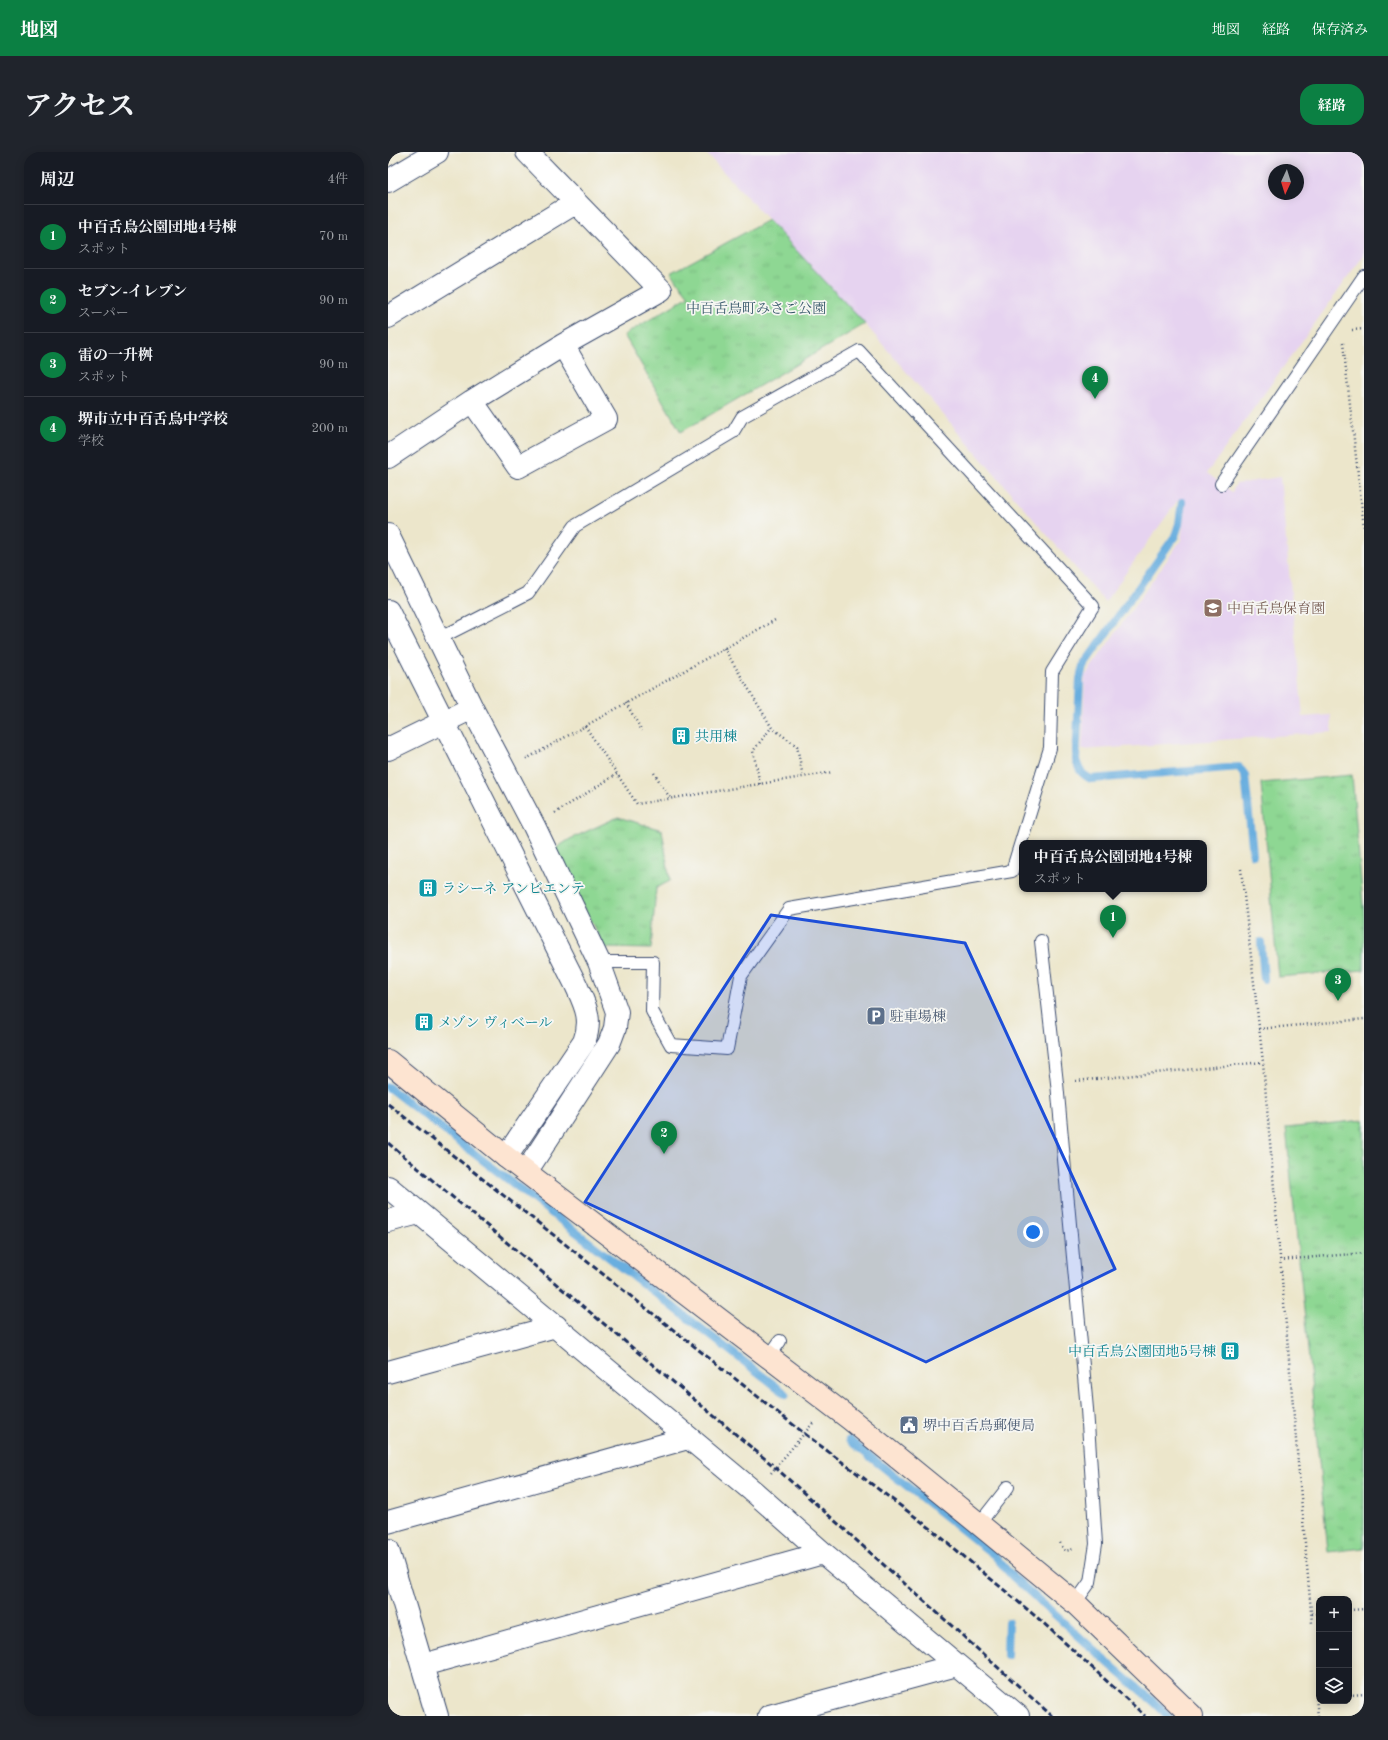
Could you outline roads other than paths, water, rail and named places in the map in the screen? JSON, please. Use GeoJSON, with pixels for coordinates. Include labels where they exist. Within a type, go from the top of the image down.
{"type":"FeatureCollection","features":[{"type":"Feature","properties":{"kind":"street"},"geometry":{"type":"LineString","coordinates":[[388,181],[407,159],[437,152]]}},
{"type":"Feature","properties":{"kind":"street"},"geometry":{"type":"LineString","coordinates":[[388,457],[472,401],[563,346],[661,290],[527,152]]}},
{"type":"Feature","properties":{"kind":"street"},"geometry":{"type":"LineString","coordinates":[[388,316],[576,203]]}},
{"type":"Feature","properties":{"kind":"street"},"geometry":{"type":"LineString","coordinates":[[472,401],[518,468],[606,419],[563,346]]}},
{"type":"Feature","properties":{"kind":"street"},"geometry":{"type":"LineString","coordinates":[[388,535],[472,708],[534,826],[599,962],[617,1012],[615,1028],[609,1044],[526,1172]]}},
{"type":"Feature","properties":{"kind":"street"},"geometry":{"type":"LineString","coordinates":[[388,611],[576,985],[589,1019],[588,1031],[584,1042],[506,1157]]}},
{"type":"Feature","properties":{"kind":"street"},"geometry":{"type":"LineString","coordinates":[[388,749],[472,708]]}},
{"type":"Feature","properties":{"kind":"street"},"geometry":{"type":"LineString","coordinates":[[388,1061],[526,1172],[774,1349],[850,1419],[1075,1603],[1192,1716]]}},
{"type":"Feature","properties":{"kind":"street"},"geometry":{"type":"LineString","coordinates":[[388,1187],[754,1492],[823,1553],[1018,1716]]}},
{"type":"Feature","properties":{"kind":"street"},"geometry":{"type":"LineString","coordinates":[[388,1221],[418,1213]]}},
{"type":"Feature","properties":{"kind":"street"},"geometry":{"type":"LineString","coordinates":[[388,1372],[556,1326]]}},
{"type":"Feature","properties":{"kind":"street"},"geometry":{"type":"LineString","coordinates":[[388,1522],[688,1438]]}},
{"type":"Feature","properties":{"kind":"street"},"geometry":{"type":"LineString","coordinates":[[388,1550],[437,1716]]}},
{"type":"Feature","properties":{"kind":"street"},"geometry":{"type":"LineString","coordinates":[[423,1665],[823,1553]]}},
{"type":"Feature","properties":{"kind":"street"},"geometry":{"type":"LineString","coordinates":[[769,1716],[957,1665]]}},
{"type":"Feature","properties":{"kind":"lane"},"geometry":{"type":"LineString","coordinates":[[1221,484],[1364,276]]}},
{"type":"Feature","properties":{"kind":"lane"},"geometry":{"type":"LineString","coordinates":[[438,639],[528,593],[576,526],[733,432],[742,417],[859,351],[1093,606],[1052,672],[1050,748],[1021,840]]}},
{"type":"Feature","properties":{"kind":"lane"},"geometry":{"type":"LineString","coordinates":[[599,962],[653,962],[652,1011],[671,1046],[727,1049],[741,976],[789,909],[1012,870],[1019,848]]}},
{"type":"Feature","properties":{"kind":"lane"},"geometry":{"type":"LineString","coordinates":[[1041,941],[1087,1409],[1096,1544],[1090,1582],[1075,1603]]}},
{"type":"Feature","properties":{"kind":"lane"},"geometry":{"type":"LineString","coordinates":[[978,1524],[1008,1487]]}},
{"type":"Feature","properties":{"kind":"waterway"},"geometry":{"type":"LineString","coordinates":[[1182,502],[1179,524],[1175,536],[1083,666],[1080,679],[1076,760],[1081,771],[1091,779],[1239,767],[1245,775],[1253,855]]}},
{"type":"Feature","properties":{"kind":"waterway"},"geometry":{"type":"LineString","coordinates":[[1261,942],[1264,979]]}},
{"type":"Feature","properties":{"kind":"waterway"},"geometry":{"type":"LineString","coordinates":[[388,1087],[786,1394]]}},
{"type":"Feature","properties":{"kind":"waterway"},"geometry":{"type":"LineString","coordinates":[[849,1440],[994,1555],[1011,1575],[1168,1716]]}},
{"type":"Feature","properties":{"kind":"waterway"},"geometry":{"type":"LineString","coordinates":[[1007,1655],[1008,1622]]}},
{"type":"Feature","properties":{"kind":"railway"},"geometry":{"type":"LineString","coordinates":[[388,1104],[805,1434],[930,1528],[1040,1620],[1145,1716]]}},
{"type":"Feature","properties":{"kind":"railway"},"geometry":{"type":"LineString","coordinates":[[388,1143],[776,1468],[1052,1716]]}},
{"type":"Feature","properties":{"kind":"place","name":"堺市立中百舌鳥中学校"},"geometry":{"type":"Point","coordinates":[1095,399]}},
{"type":"Feature","properties":{"kind":"place","name":"中百舌鳥保育園"},"geometry":{"type":"Point","coordinates":[1213,608]}},
{"type":"Feature","properties":{"kind":"place","name":"共用棟"},"geometry":{"type":"Point","coordinates":[681,736]}},
{"type":"Feature","properties":{"kind":"place","name":"ラシーネ アンビエンテ"},"geometry":{"type":"Point","coordinates":[428,888]}},
{"type":"Feature","properties":{"kind":"place","name":"中百舌鳥公園団地4号棟"},"geometry":{"type":"Point","coordinates":[1113,938]}},
{"type":"Feature","properties":{"kind":"place","name":"雷の一升桝"},"geometry":{"type":"Point","coordinates":[1338,1001]}},
{"type":"Feature","properties":{"kind":"place","name":"駐車場棟"},"geometry":{"type":"Point","coordinates":[876,1016]}},
{"type":"Feature","properties":{"kind":"place","name":"メゾン ヴィベール"},"geometry":{"type":"Point","coordinates":[424,1022]}},
{"type":"Feature","properties":{"kind":"place","name":"セブン-イレブン"},"geometry":{"type":"Point","coordinates":[664,1154]}},
{"type":"Feature","properties":{"kind":"place","name":"中百舌鳥公園団地5号棟"},"geometry":{"type":"Point","coordinates":[1230,1351]}},
{"type":"Feature","properties":{"kind":"place","name":"堺中百舌鳥郵便局"},"geometry":{"type":"Point","coordinates":[909,1425]}},
{"type":"Feature","properties":{"kind":"park label","name":"中百舌鳥町みさご公園"},"geometry":{"type":"Point","coordinates":[756,308]}}]}
